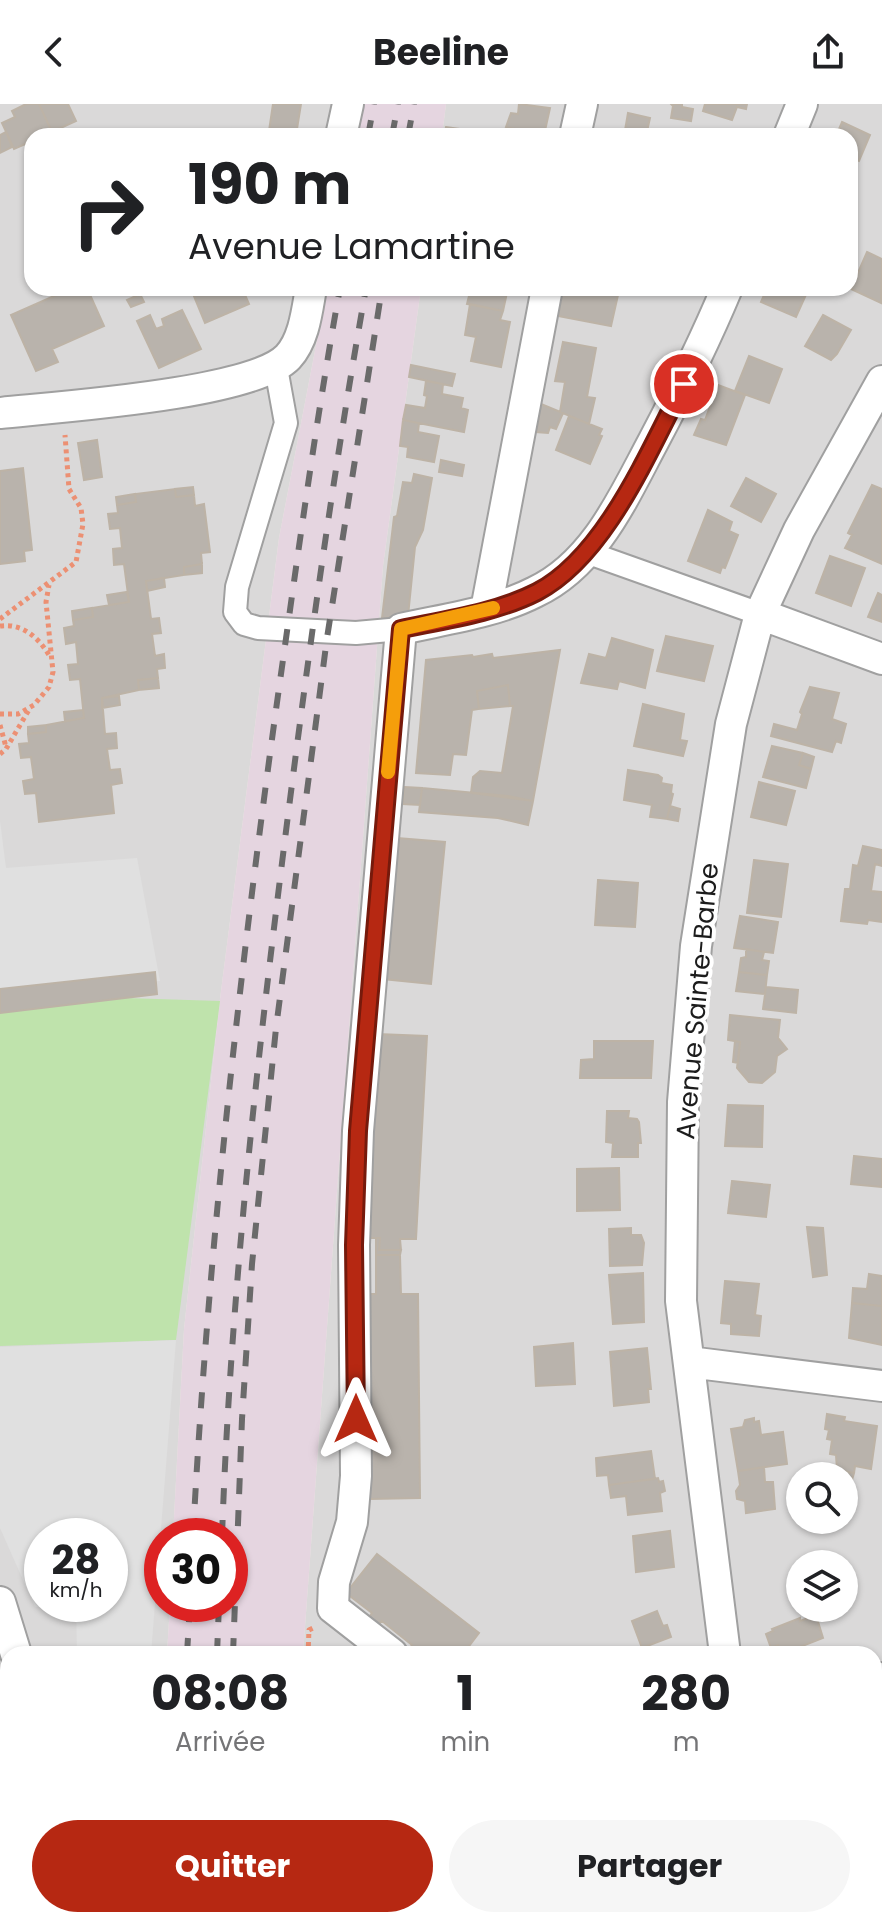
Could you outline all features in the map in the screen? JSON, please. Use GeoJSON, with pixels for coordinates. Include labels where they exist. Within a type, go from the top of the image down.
{"type":"FeatureCollection","features":[{"type":"Feature","properties":{"kind":"street"},"geometry":{"type":"LineString","coordinates":[[343,128],[348,104]]}},
{"type":"Feature","properties":{"kind":"street"},"geometry":{"type":"LineString","coordinates":[[577,128],[582,104]]}},
{"type":"Feature","properties":{"kind":"street"},"geometry":{"type":"LineString","coordinates":[[792,128],[802,104]]}},
{"type":"Feature","properties":{"kind":"street"},"geometry":{"type":"LineString","coordinates":[[0,413],[213,387],[276,368],[290,355],[299,338],[309,296]]}},
{"type":"Feature","properties":{"kind":"street"},"geometry":{"type":"LineString","coordinates":[[486,610],[545,296]]}},
{"type":"Feature","properties":{"kind":"street"},"geometry":{"type":"LineString","coordinates":[[276,368],[286,423],[237,587],[235,612],[244,624],[258,628],[356,633],[401,629],[486,610],[537,592],[586,552],[615,512],[698,359],[724,296]]}},
{"type":"Feature","properties":{"kind":"street","name":"Avenue Sainte-Barbe"},"geometry":{"type":"LineString","coordinates":[[724,1646],[681,1301],[683,1102],[696,946],[731,724],[760,614],[799,530],[882,381]]}},
{"type":"Feature","properties":{"kind":"street"},"geometry":{"type":"LineString","coordinates":[[586,552],[882,659]]}},
{"type":"Feature","properties":{"kind":"street"},"geometry":{"type":"LineString","coordinates":[[382,1646],[333,1608],[334,1582],[352,1522],[356,1476],[354,1245],[358,1131],[401,629]]}},
{"type":"Feature","properties":{"kind":"street"},"geometry":{"type":"LineString","coordinates":[[689,1362],[882,1386]]}},
{"type":"Feature","properties":{"kind":"street"},"geometry":{"type":"LineString","coordinates":[[0,1602],[14,1646]]}},
{"type":"Feature","properties":{"kind":"path"},"geometry":{"type":"LineString","coordinates":[[0,619],[76,562],[83,524],[81,508],[69,489],[63,406]]}},
{"type":"Feature","properties":{"kind":"path"},"geometry":{"type":"LineString","coordinates":[[0,754],[30,707],[49,687],[53,672],[46,602],[49,584]]}},
{"type":"Feature","properties":{"kind":"path"},"geometry":{"type":"LineString","coordinates":[[0,626],[26,630],[42,642],[52,659]]}},
{"type":"Feature","properties":{"kind":"path"},"geometry":{"type":"LineString","coordinates":[[0,714],[18,714],[30,707]]}},
{"type":"Feature","properties":{"kind":"path"},"geometry":{"type":"LineString","coordinates":[[0,725],[6,749]]}},
{"type":"Feature","properties":{"kind":"shaded area"},"geometry":{"type":"Polygon","coordinates":[[[0,104],[363,104],[358,128],[24,128],[24,296],[325,296],[279,538],[220,999],[184,1329],[174,1518],[144,1518],[144,1622],[169,1622],[167,1646],[0,1646],[0,104]]]}},
{"type":"Feature","properties":{"kind":"shaded area"},"geometry":{"type":"Polygon","coordinates":[[[363,104],[446,104],[443,128],[358,128],[363,104]]]}},
{"type":"Feature","properties":{"kind":"shaded area"},"geometry":{"type":"Polygon","coordinates":[[[446,104],[882,104],[882,1646],[304,1646],[383,566],[420,296],[858,296],[858,128],[443,128],[446,104]]]}},
{"type":"Feature","properties":{"kind":"shaded area"},"geometry":{"type":"Polygon","coordinates":[[[325,296],[420,296],[383,566],[304,1646],[167,1646],[169,1622],[248,1622],[248,1518],[174,1518],[184,1329],[220,999],[279,538],[325,296]]]}},
{"type":"Feature","properties":{"kind":"shaded area"},"geometry":{"type":"Polygon","coordinates":[[[0,821],[6,868],[137,858],[160,981],[0,993],[0,821]]]}},
{"type":"Feature","properties":{"kind":"shaded area"},"geometry":{"type":"Polygon","coordinates":[[[176,1340],[162,1518],[144,1518],[144,1622],[154,1622],[152,1646],[77,1646],[76,1622],[128,1622],[128,1518],[24,1518],[24,1582],[0,1528],[0,1347],[176,1340]]]}},
{"type":"Feature","properties":{"kind":"green space"},"geometry":{"type":"Polygon","coordinates":[[[0,994],[220,1001],[176,1340],[0,1346],[0,994]]]}},
{"type":"Feature","properties":{"kind":"building"},"geometry":{"type":"Polygon","coordinates":[[[26,104],[39,104],[50,128],[24,128],[24,145],[14,149],[2,123],[15,117],[12,111],[26,104]]]}},
{"type":"Feature","properties":{"kind":"building"},"geometry":{"type":"Polygon","coordinates":[[[39,104],[68,104],[76,121],[61,128],[50,128],[39,104]]]}},
{"type":"Feature","properties":{"kind":"building"},"geometry":{"type":"Polygon","coordinates":[[[273,104],[301,104],[297,128],[269,128],[273,104]]]}},
{"type":"Feature","properties":{"kind":"building"},"geometry":{"type":"Polygon","coordinates":[[[519,104],[550,108],[546,128],[506,127],[511,113],[518,114],[519,104]]]}},
{"type":"Feature","properties":{"kind":"building"},"geometry":{"type":"Polygon","coordinates":[[[671,104],[682,104],[682,107],[693,109],[691,121],[671,118],[671,104]]]}},
{"type":"Feature","properties":{"kind":"building"},"geometry":{"type":"Polygon","coordinates":[[[705,104],[747,104],[746,109],[737,107],[732,120],[703,111],[705,104]]]}},
{"type":"Feature","properties":{"kind":"building"},"geometry":{"type":"Polygon","coordinates":[[[628,113],[650,118],[648,128],[625,128],[628,113]]]}},
{"type":"Feature","properties":{"kind":"building"},"geometry":{"type":"Polygon","coordinates":[[[842,122],[855,128],[839,128],[842,122]]]}},
{"type":"Feature","properties":{"kind":"building"},"geometry":{"type":"Polygon","coordinates":[[[858,129],[870,135],[858,161],[858,129]]]}},
{"type":"Feature","properties":{"kind":"building"},"geometry":{"type":"Polygon","coordinates":[[[6,132],[12,147],[0,153],[0,135],[6,132]]]}},
{"type":"Feature","properties":{"kind":"building"},"geometry":{"type":"Polygon","coordinates":[[[867,252],[882,259],[881,303],[858,292],[858,273],[867,252]]]}},
{"type":"Feature","properties":{"kind":"building"},"geometry":{"type":"Polygon","coordinates":[[[54,296],[91,296],[104,326],[52,349],[58,362],[36,371],[11,315],[54,296]]]}},
{"type":"Feature","properties":{"kind":"building"},"geometry":{"type":"Polygon","coordinates":[[[141,296],[144,302],[131,307],[127,300],[141,296]]]}},
{"type":"Feature","properties":{"kind":"building"},"geometry":{"type":"Polygon","coordinates":[[[194,296],[246,296],[249,304],[205,323],[194,296]]]}},
{"type":"Feature","properties":{"kind":"building"},"geometry":{"type":"Polygon","coordinates":[[[469,296],[506,296],[503,311],[467,304],[469,296]]]}},
{"type":"Feature","properties":{"kind":"building"},"geometry":{"type":"Polygon","coordinates":[[[562,296],[618,296],[611,326],[558,316],[562,296]]]}},
{"type":"Feature","properties":{"kind":"building"},"geometry":{"type":"Polygon","coordinates":[[[764,296],[805,296],[796,317],[761,302],[764,296]]]}},
{"type":"Feature","properties":{"kind":"building"},"geometry":{"type":"Polygon","coordinates":[[[470,304],[503,311],[500,320],[510,322],[501,367],[471,361],[476,337],[465,335],[470,304]]]}},
{"type":"Feature","properties":{"kind":"building"},"geometry":{"type":"Polygon","coordinates":[[[182,310],[201,349],[159,368],[137,321],[150,315],[156,329],[164,326],[162,319],[182,310]]]}},
{"type":"Feature","properties":{"kind":"building"},"geometry":{"type":"Polygon","coordinates":[[[823,315],[851,330],[831,360],[805,346],[823,315]]]}},
{"type":"Feature","properties":{"kind":"building"},"geometry":{"type":"Polygon","coordinates":[[[563,342],[596,348],[587,397],[595,398],[589,424],[560,412],[565,382],[555,381],[563,342]]]}},
{"type":"Feature","properties":{"kind":"building"},"geometry":{"type":"Polygon","coordinates":[[[749,356],[782,369],[769,403],[735,391],[749,356]]]}},
{"type":"Feature","properties":{"kind":"building"},"geometry":{"type":"Polygon","coordinates":[[[411,365],[455,374],[452,386],[409,377],[411,365]]]}},
{"type":"Feature","properties":{"kind":"building"},"geometry":{"type":"Polygon","coordinates":[[[426,381],[443,384],[442,394],[463,398],[461,408],[468,410],[464,432],[403,420],[406,405],[425,408],[426,381]]]}},
{"type":"Feature","properties":{"kind":"building"},"geometry":{"type":"Polygon","coordinates":[[[718,385],[745,395],[726,445],[694,435],[701,419],[705,420],[718,385]]]}},
{"type":"Feature","properties":{"kind":"building"},"geometry":{"type":"Polygon","coordinates":[[[541,404],[563,413],[556,429],[550,427],[548,433],[536,432],[541,404]]]}},
{"type":"Feature","properties":{"kind":"building"},"geometry":{"type":"Polygon","coordinates":[[[569,416],[602,429],[590,464],[556,450],[569,416]]]}},
{"type":"Feature","properties":{"kind":"building"},"geometry":{"type":"Polygon","coordinates":[[[403,420],[419,423],[418,432],[439,436],[434,462],[407,457],[408,447],[400,446],[403,420]]]}},
{"type":"Feature","properties":{"kind":"building"},"geometry":{"type":"Polygon","coordinates":[[[97,440],[102,477],[84,480],[78,443],[97,440]]]}},
{"type":"Feature","properties":{"kind":"building"},"geometry":{"type":"Polygon","coordinates":[[[441,460],[464,465],[462,476],[439,472],[441,460]]]}},
{"type":"Feature","properties":{"kind":"building"},"geometry":{"type":"Polygon","coordinates":[[[23,468],[32,550],[24,551],[25,561],[0,564],[0,471],[23,468]]]}},
{"type":"Feature","properties":{"kind":"building"},"geometry":{"type":"Polygon","coordinates":[[[414,474],[432,478],[423,530],[415,547],[408,616],[382,618],[394,517],[397,516],[403,482],[412,483],[414,474]]]}},
{"type":"Feature","properties":{"kind":"building"},"geometry":{"type":"Polygon","coordinates":[[[746,478],[776,494],[761,522],[731,506],[746,478]]]}},
{"type":"Feature","properties":{"kind":"building"},"geometry":{"type":"Polygon","coordinates":[[[872,485],[882,489],[882,564],[845,548],[852,535],[848,533],[872,485]]]}},
{"type":"Feature","properties":{"kind":"building"},"geometry":{"type":"Polygon","coordinates":[[[193,487],[194,495],[176,497],[175,489],[193,487]]]}},
{"type":"Feature","properties":{"kind":"building"},"geometry":{"type":"Polygon","coordinates":[[[175,489],[176,497],[194,495],[195,506],[204,504],[210,552],[201,553],[202,564],[184,567],[184,575],[146,581],[151,619],[159,618],[161,633],[152,634],[155,656],[164,654],[165,668],[157,669],[158,678],[138,680],[139,690],[102,698],[105,734],[116,733],[117,748],[107,749],[110,770],[120,769],[122,783],[111,785],[114,813],[39,822],[36,793],[25,794],[23,781],[34,779],[31,757],[21,758],[19,744],[29,743],[28,734],[46,732],[46,725],[84,718],[80,679],[70,680],[68,665],[78,664],[76,642],[66,644],[64,628],[74,626],[73,620],[93,617],[92,608],[129,602],[124,564],[114,565],[113,549],[122,548],[120,528],[110,529],[108,514],[118,513],[117,505],[136,502],[135,494],[175,489]]]}},
{"type":"Feature","properties":{"kind":"building"},"geometry":{"type":"Polygon","coordinates":[[[135,494],[136,502],[117,505],[116,497],[135,494]]]}},
{"type":"Feature","properties":{"kind":"building"},"geometry":{"type":"Polygon","coordinates":[[[708,510],[732,522],[729,531],[738,535],[720,573],[688,561],[708,510]]]}},
{"type":"Feature","properties":{"kind":"building"},"geometry":{"type":"Polygon","coordinates":[[[830,556],[865,568],[851,606],[816,593],[830,556]]]}},
{"type":"Feature","properties":{"kind":"building"},"geometry":{"type":"Polygon","coordinates":[[[202,564],[202,573],[184,575],[184,567],[202,564]]]}},
{"type":"Feature","properties":{"kind":"building"},"geometry":{"type":"Polygon","coordinates":[[[164,578],[165,587],[147,591],[146,581],[164,578]]]}},
{"type":"Feature","properties":{"kind":"building"},"geometry":{"type":"Polygon","coordinates":[[[127,592],[129,602],[109,605],[107,595],[127,592]]]}},
{"type":"Feature","properties":{"kind":"building"},"geometry":{"type":"Polygon","coordinates":[[[878,593],[882,595],[882,622],[868,617],[878,593]]]}},
{"type":"Feature","properties":{"kind":"building"},"geometry":{"type":"Polygon","coordinates":[[[92,608],[93,617],[73,620],[72,611],[92,608]]]}},
{"type":"Feature","properties":{"kind":"building"},"geometry":{"type":"Polygon","coordinates":[[[666,636],[713,646],[704,681],[657,671],[666,636]]]}},
{"type":"Feature","properties":{"kind":"building"},"geometry":{"type":"Polygon","coordinates":[[[612,638],[653,650],[645,688],[619,681],[617,689],[581,683],[589,654],[606,658],[612,638]]]}},
{"type":"Feature","properties":{"kind":"building"},"geometry":{"type":"Polygon","coordinates":[[[560,650],[533,801],[471,793],[473,777],[480,771],[502,773],[513,706],[510,706],[508,685],[477,691],[479,709],[472,710],[466,755],[453,754],[450,775],[416,773],[426,660],[492,654],[493,658],[560,650]]]}},
{"type":"Feature","properties":{"kind":"building"},"geometry":{"type":"Polygon","coordinates":[[[158,678],[159,688],[139,690],[138,680],[158,678]]]}},
{"type":"Feature","properties":{"kind":"building"},"geometry":{"type":"Polygon","coordinates":[[[508,685],[510,706],[479,709],[477,691],[508,685]]]}},
{"type":"Feature","properties":{"kind":"building"},"geometry":{"type":"Polygon","coordinates":[[[810,687],[839,693],[832,719],[846,724],[841,743],[836,741],[832,752],[771,736],[774,724],[797,730],[810,687]]]}},
{"type":"Feature","properties":{"kind":"building"},"geometry":{"type":"Polygon","coordinates":[[[119,696],[120,705],[102,708],[102,698],[119,696]]]}},
{"type":"Feature","properties":{"kind":"building"},"geometry":{"type":"Polygon","coordinates":[[[643,704],[684,714],[680,740],[687,741],[683,756],[634,746],[643,704]]]}},
{"type":"Feature","properties":{"kind":"building"},"geometry":{"type":"Polygon","coordinates":[[[83,710],[84,718],[65,721],[64,712],[83,710]]]}},
{"type":"Feature","properties":{"kind":"building"},"geometry":{"type":"Polygon","coordinates":[[[46,725],[46,732],[28,734],[28,727],[46,725]]]}},
{"type":"Feature","properties":{"kind":"building"},"geometry":{"type":"Polygon","coordinates":[[[772,746],[803,753],[799,765],[811,769],[806,788],[763,777],[772,746]]]}},
{"type":"Feature","properties":{"kind":"building"},"geometry":{"type":"Polygon","coordinates":[[[803,753],[814,757],[811,769],[799,765],[803,753]]]}},
{"type":"Feature","properties":{"kind":"building"},"geometry":{"type":"Polygon","coordinates":[[[628,770],[658,775],[662,778],[661,783],[672,785],[667,819],[650,817],[652,805],[624,800],[628,770]]]}},
{"type":"Feature","properties":{"kind":"building"},"geometry":{"type":"Polygon","coordinates":[[[759,782],[795,791],[786,825],[751,817],[759,782]]]}},
{"type":"Feature","properties":{"kind":"building"},"geometry":{"type":"Polygon","coordinates":[[[404,787],[422,788],[420,805],[403,804],[404,787]]]}},
{"type":"Feature","properties":{"kind":"building"},"geometry":{"type":"Polygon","coordinates":[[[422,788],[533,801],[528,825],[498,818],[419,812],[422,788]]]}},
{"type":"Feature","properties":{"kind":"building"},"geometry":{"type":"Polygon","coordinates":[[[670,806],[680,809],[678,821],[667,819],[670,806]]]}},
{"type":"Feature","properties":{"kind":"building"},"geometry":{"type":"Polygon","coordinates":[[[397,838],[445,842],[431,984],[383,979],[397,838]]]}},
{"type":"Feature","properties":{"kind":"building"},"geometry":{"type":"Polygon","coordinates":[[[863,846],[882,850],[882,866],[875,864],[871,891],[882,892],[882,922],[841,921],[845,889],[850,889],[853,865],[858,866],[863,846]]]}},
{"type":"Feature","properties":{"kind":"building"},"geometry":{"type":"Polygon","coordinates":[[[754,860],[788,864],[781,917],[747,913],[754,860]]]}},
{"type":"Feature","properties":{"kind":"building"},"geometry":{"type":"Polygon","coordinates":[[[598,880],[638,883],[635,927],[595,925],[598,880]]]}},
{"type":"Feature","properties":{"kind":"building"},"geometry":{"type":"Polygon","coordinates":[[[740,916],[778,922],[773,953],[734,948],[740,916]]]}},
{"type":"Feature","properties":{"kind":"building"},"geometry":{"type":"Polygon","coordinates":[[[746,949],[764,952],[762,960],[769,961],[767,975],[739,972],[746,949]]]}},
{"type":"Feature","properties":{"kind":"building"},"geometry":{"type":"Polygon","coordinates":[[[155,972],[157,994],[0,1013],[0,989],[155,972]]]}},
{"type":"Feature","properties":{"kind":"building"},"geometry":{"type":"Polygon","coordinates":[[[739,972],[767,975],[765,994],[736,991],[739,972]]]}},
{"type":"Feature","properties":{"kind":"building"},"geometry":{"type":"Polygon","coordinates":[[[766,987],[798,990],[796,1013],[763,1009],[766,987]]]}},
{"type":"Feature","properties":{"kind":"building"},"geometry":{"type":"Polygon","coordinates":[[[730,1015],[780,1020],[778,1038],[787,1049],[777,1056],[775,1072],[762,1083],[749,1082],[737,1068],[740,1042],[728,1040],[730,1015]]]}},
{"type":"Feature","properties":{"kind":"building"},"geometry":{"type":"Polygon","coordinates":[[[377,1034],[427,1036],[416,1239],[400,1239],[401,1250],[379,1250],[380,1238],[367,1238],[377,1034]]]}},
{"type":"Feature","properties":{"kind":"building"},"geometry":{"type":"Polygon","coordinates":[[[594,1041],[653,1041],[651,1078],[580,1078],[581,1060],[594,1059],[594,1041]]]}},
{"type":"Feature","properties":{"kind":"building"},"geometry":{"type":"Polygon","coordinates":[[[735,1041],[740,1042],[738,1063],[733,1062],[735,1041]]]}},
{"type":"Feature","properties":{"kind":"building"},"geometry":{"type":"Polygon","coordinates":[[[728,1105],[763,1106],[762,1147],[725,1146],[728,1105]]]}},
{"type":"Feature","properties":{"kind":"building"},"geometry":{"type":"Polygon","coordinates":[[[607,1111],[629,1111],[628,1118],[637,1119],[641,1143],[638,1143],[638,1157],[612,1157],[613,1143],[606,1142],[607,1111]]]}},
{"type":"Feature","properties":{"kind":"building"},"geometry":{"type":"Polygon","coordinates":[[[854,1156],[882,1159],[882,1187],[851,1184],[854,1156]]]}},
{"type":"Feature","properties":{"kind":"building"},"geometry":{"type":"Polygon","coordinates":[[[619,1168],[620,1210],[577,1211],[577,1169],[619,1168]]]}},
{"type":"Feature","properties":{"kind":"building"},"geometry":{"type":"Polygon","coordinates":[[[732,1181],[770,1185],[766,1217],[728,1213],[732,1181]]]}},
{"type":"Feature","properties":{"kind":"building"},"geometry":{"type":"Polygon","coordinates":[[[807,1227],[823,1228],[827,1275],[813,1277],[807,1227]]]}},
{"type":"Feature","properties":{"kind":"building"},"geometry":{"type":"Polygon","coordinates":[[[631,1228],[631,1235],[641,1235],[644,1243],[642,1265],[610,1266],[609,1229],[631,1228]]]}},
{"type":"Feature","properties":{"kind":"building"},"geometry":{"type":"Polygon","coordinates":[[[376,1238],[380,1238],[379,1250],[401,1250],[400,1255],[376,1255],[376,1238]]]}},
{"type":"Feature","properties":{"kind":"building"},"geometry":{"type":"Polygon","coordinates":[[[376,1255],[400,1255],[401,1294],[418,1294],[420,1498],[370,1499],[369,1294],[376,1294],[376,1255]]]}},
{"type":"Feature","properties":{"kind":"building"},"geometry":{"type":"Polygon","coordinates":[[[643,1273],[644,1322],[613,1324],[609,1275],[643,1273]]]}},
{"type":"Feature","properties":{"kind":"building"},"geometry":{"type":"Polygon","coordinates":[[[869,1274],[882,1276],[882,1306],[852,1303],[853,1288],[867,1289],[869,1274]]]}},
{"type":"Feature","properties":{"kind":"building"},"geometry":{"type":"Polygon","coordinates":[[[725,1281],[759,1284],[755,1315],[761,1316],[759,1336],[731,1334],[731,1324],[721,1323],[725,1281]]]}},
{"type":"Feature","properties":{"kind":"building"},"geometry":{"type":"Polygon","coordinates":[[[852,1303],[882,1306],[882,1345],[849,1338],[852,1303]]]}},
{"type":"Feature","properties":{"kind":"building"},"geometry":{"type":"Polygon","coordinates":[[[573,1343],[575,1384],[536,1386],[534,1347],[573,1343]]]}},
{"type":"Feature","properties":{"kind":"building"},"geometry":{"type":"Polygon","coordinates":[[[647,1348],[651,1389],[648,1389],[649,1402],[614,1406],[610,1352],[647,1348]]]}},
{"type":"Feature","properties":{"kind":"building"},"geometry":{"type":"Polygon","coordinates":[[[827,1414],[845,1417],[844,1421],[877,1426],[871,1469],[858,1467],[858,1462],[836,1462],[836,1455],[830,1454],[832,1440],[827,1439],[829,1430],[825,1429],[827,1414]]]}},
{"type":"Feature","properties":{"kind":"building"},"geometry":{"type":"Polygon","coordinates":[[[754,1418],[754,1422],[759,1421],[761,1435],[783,1432],[786,1464],[738,1471],[731,1429],[743,1427],[745,1420],[754,1418]]]}},
{"type":"Feature","properties":{"kind":"building"},"geometry":{"type":"Polygon","coordinates":[[[651,1451],[655,1479],[609,1485],[608,1475],[597,1476],[596,1458],[651,1451]]]}},
{"type":"Feature","properties":{"kind":"building"},"geometry":{"type":"Polygon","coordinates":[[[764,1467],[765,1482],[773,1482],[775,1509],[746,1513],[745,1501],[737,1499],[736,1491],[740,1485],[738,1471],[764,1467]]]}},
{"type":"Feature","properties":{"kind":"building"},"geometry":{"type":"Polygon","coordinates":[[[658,1478],[659,1482],[663,1481],[665,1491],[660,1493],[662,1511],[628,1515],[626,1496],[611,1498],[609,1485],[658,1478]]]}},
{"type":"Feature","properties":{"kind":"building"},"geometry":{"type":"Polygon","coordinates":[[[670,1531],[674,1567],[636,1572],[633,1536],[670,1531]]]}},
{"type":"Feature","properties":{"kind":"building"},"geometry":{"type":"Polygon","coordinates":[[[377,1554],[479,1633],[469,1646],[411,1646],[382,1621],[379,1624],[369,1617],[372,1613],[346,1593],[377,1554]]]}},
{"type":"Feature","properties":{"kind":"building"},"geometry":{"type":"Polygon","coordinates":[[[657,1611],[671,1637],[641,1646],[632,1621],[657,1611]]]}},
{"type":"Feature","properties":{"kind":"building"},"geometry":{"type":"Polygon","coordinates":[[[790,1622],[818,1622],[823,1638],[802,1646],[770,1646],[766,1634],[790,1622]]]}},
{"type":"Feature","properties":{"kind":"railway"},"geometry":{"type":"LineString","coordinates":[[370,128],[374,104]]}},
{"type":"Feature","properties":{"kind":"railway"},"geometry":{"type":"LineString","coordinates":[[394,128],[398,104]]}},
{"type":"Feature","properties":{"kind":"railway"},"geometry":{"type":"LineString","coordinates":[[410,128],[414,104]]}},
{"type":"Feature","properties":{"kind":"railway"},"geometry":{"type":"LineString","coordinates":[[194,1518],[207,1323],[239,1005],[293,588],[339,296]]}},
{"type":"Feature","properties":{"kind":"railway"},"geometry":{"type":"LineString","coordinates":[[223,1518],[237,1283],[262,1031],[310,647],[365,296]]}},
{"type":"Feature","properties":{"kind":"railway"},"geometry":{"type":"LineString","coordinates":[[233,1646],[242,1419],[252,1264],[276,1028],[327,638],[381,296]]}},
{"type":"Feature","properties":{"kind":"railway"},"geometry":{"type":"LineString","coordinates":[[187,1646],[189,1622]]}},
{"type":"Feature","properties":{"kind":"railway"},"geometry":{"type":"LineString","coordinates":[[217,1646],[218,1622]]}},
{"type":"Feature","properties":{"kind":"slow traffic"},"geometry":{"type":"LineString","coordinates":[[388,772],[401,629],[493,608]]}},
{"type":"Feature","properties":{"kind":"route"},"geometry":{"type":"LineString","coordinates":[[356,1419],[354,1245],[358,1131],[401,629],[486,610],[537,592],[555,580],[586,552],[615,512],[684,384]]}}]}
